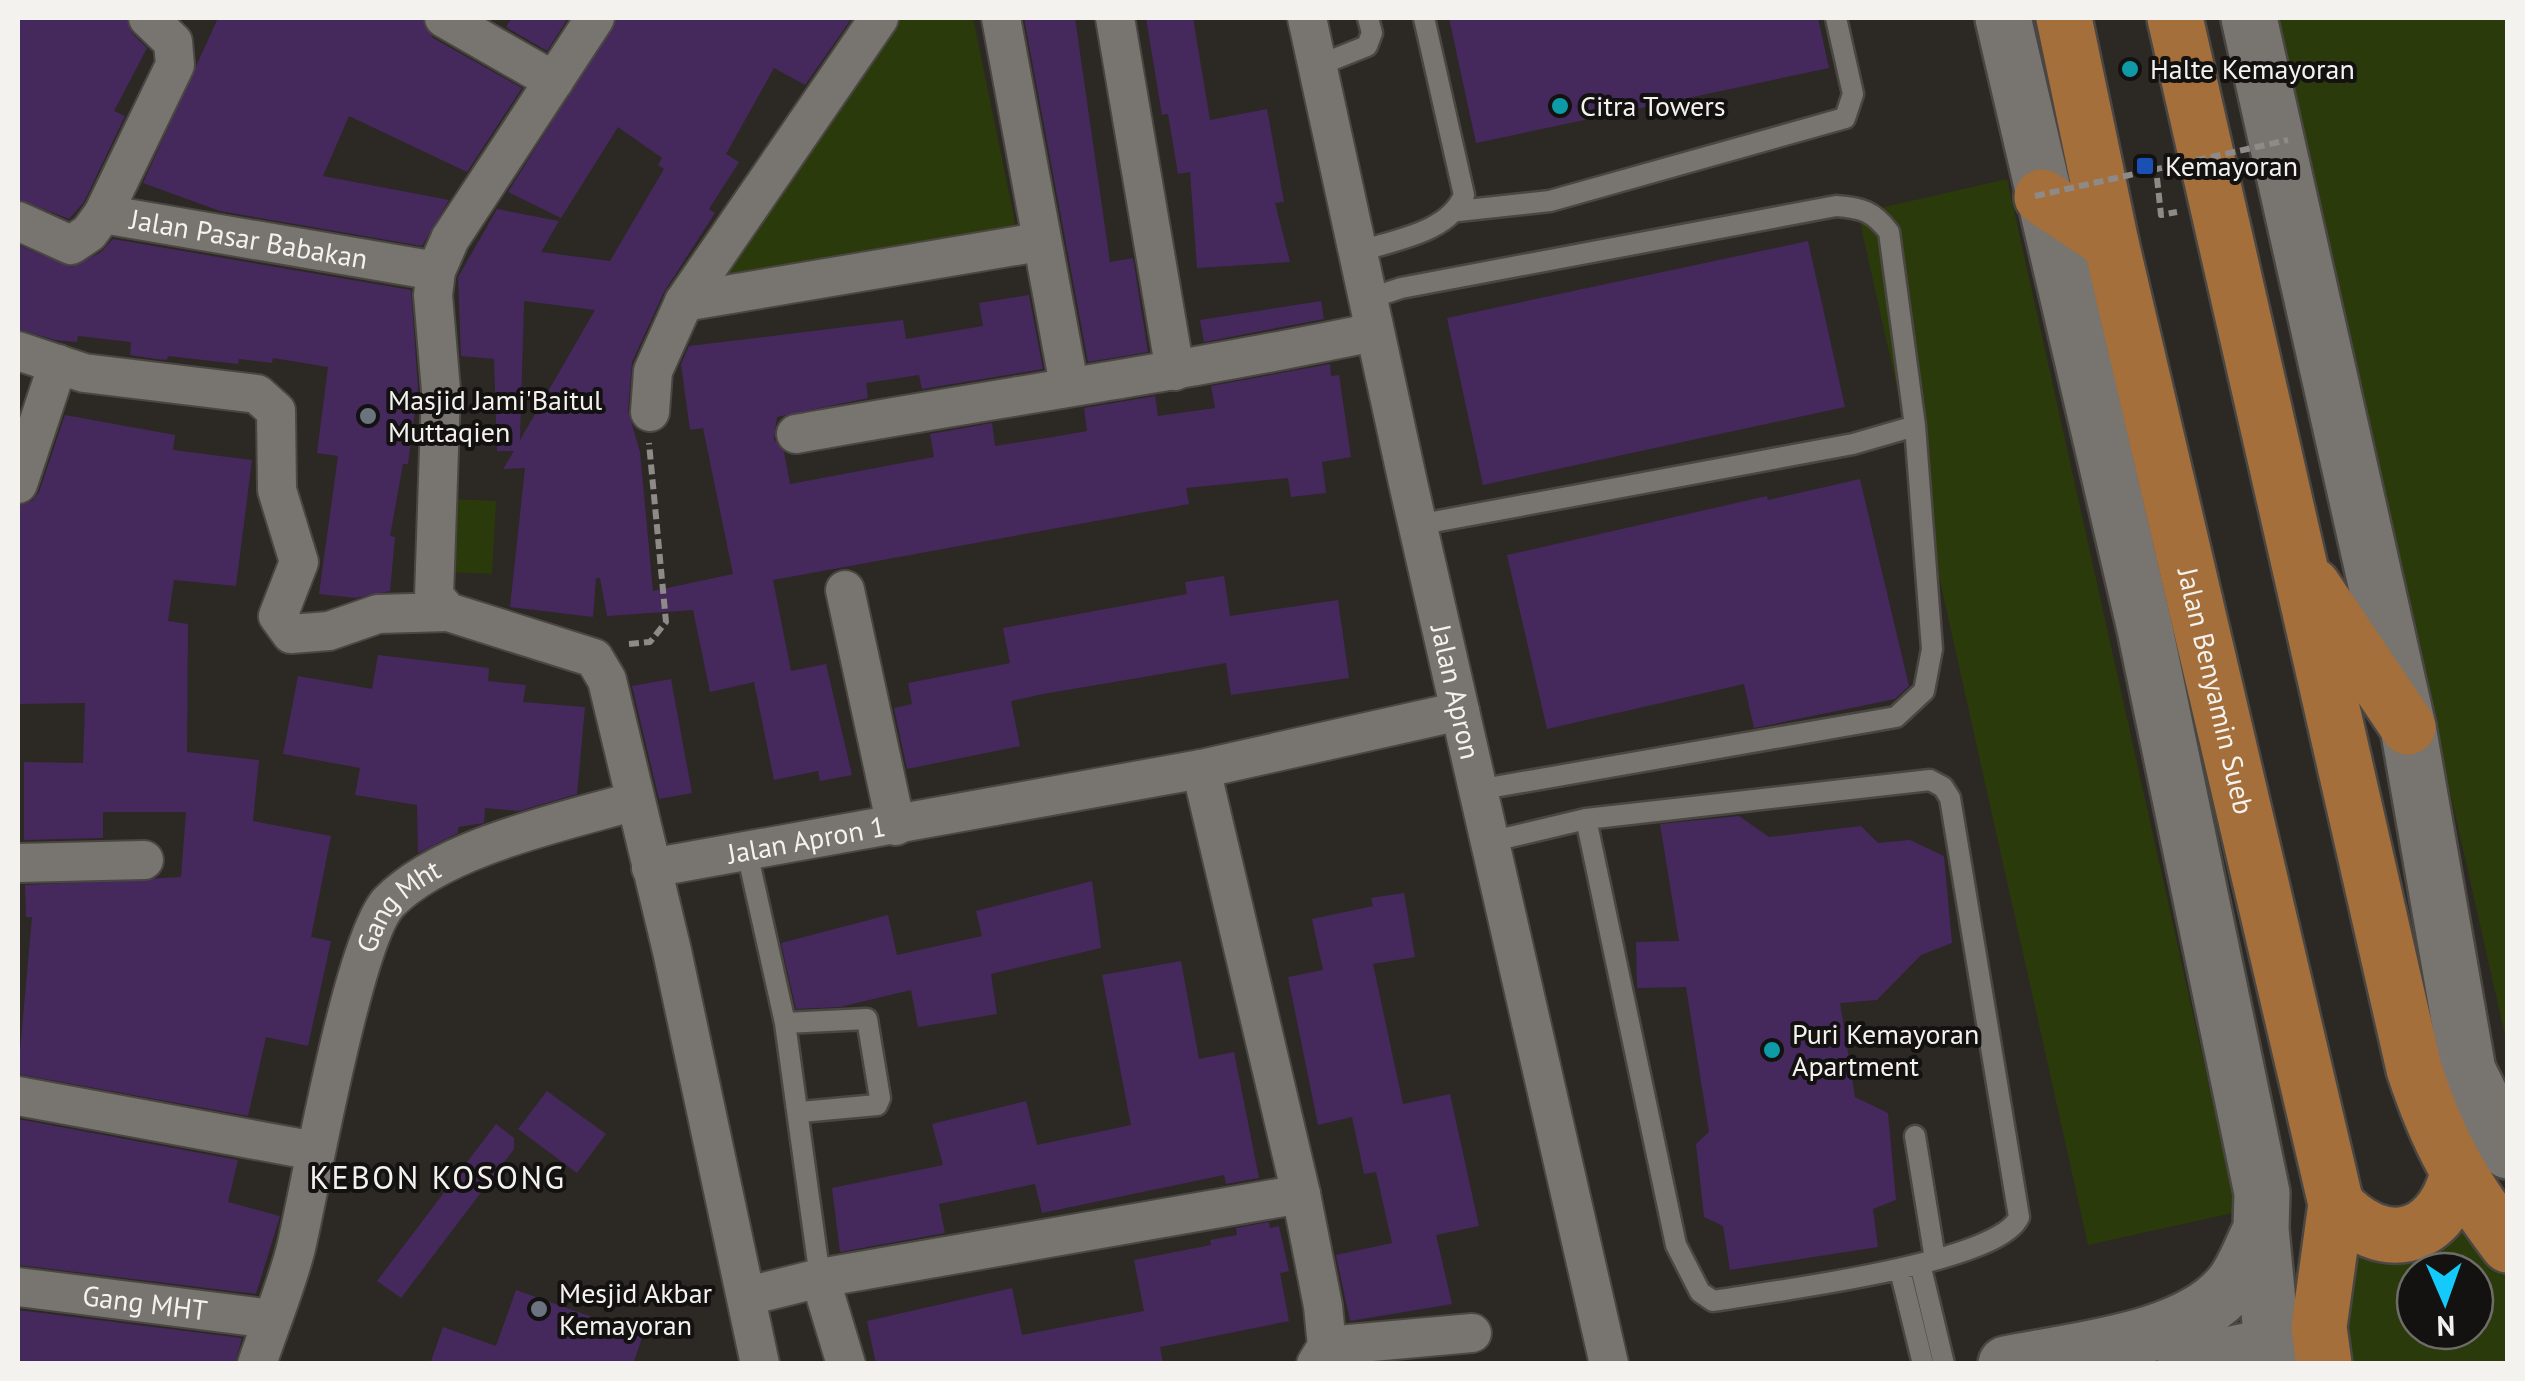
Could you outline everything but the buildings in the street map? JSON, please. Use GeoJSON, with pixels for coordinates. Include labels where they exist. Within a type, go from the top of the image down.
{"type":"FeatureCollection","features":[{"type":"Feature","properties":{"kind":"main road","name":"Jalan Benyamin Sueb"},"geometry":{"type":"LineString","coordinates":[[2003,18],[2039,196],[2148,644],[2262,1193],[2261,1229],[2272,1355]]}},
{"type":"Feature","properties":{"kind":"main road","name":"Jalan Benyamin Sueb"},"geometry":{"type":"LineString","coordinates":[[2064,18],[2111,243],[2336,1204],[2319,1327],[2324,1364]]}},
{"type":"Feature","properties":{"kind":"main road"},"geometry":{"type":"LineString","coordinates":[[2174,18],[2414,1069],[2432,1123],[2457,1177],[2508,1245]]}},
{"type":"Feature","properties":{"kind":"main road"},"geometry":{"type":"LineString","coordinates":[[2249,18],[2408,728],[2468,1071],[2508,1152]]}},
{"type":"Feature","properties":{"kind":"main road"},"geometry":{"type":"LineString","coordinates":[[2039,196],[2111,243]]}},
{"type":"Feature","properties":{"kind":"main road"},"geometry":{"type":"LineString","coordinates":[[2295,559],[2408,728]]}},
{"type":"Feature","properties":{"kind":"main road"},"geometry":{"type":"LineString","coordinates":[[2336,1204],[2354,1224],[2372,1233],[2402,1236],[2426,1227],[2440,1216],[2457,1177]]}},
{"type":"Feature","properties":{"kind":"main road"},"geometry":{"type":"LineString","coordinates":[[2006,1364],[2148,1334],[2180,1322],[2232,1285],[2261,1229]]}},
{"type":"Feature","properties":{"kind":"main road"},"geometry":{"type":"LineString","coordinates":[[2185,1364],[2272,1355]]}},
{"type":"Feature","properties":{"kind":"street"},"geometry":{"type":"LineString","coordinates":[[103,214],[175,66],[173,42],[148,18]]}},
{"type":"Feature","properties":{"kind":"street"},"geometry":{"type":"LineString","coordinates":[[444,18],[554,81]]}},
{"type":"Feature","properties":{"kind":"street"},"geometry":{"type":"LineString","coordinates":[[448,612],[434,596],[442,391],[433,294],[436,270],[450,239],[595,18]]}},
{"type":"Feature","properties":{"kind":"street"},"geometry":{"type":"LineString","coordinates":[[650,412],[653,371],[684,302],[880,18]]}},
{"type":"Feature","properties":{"kind":"street"},"geometry":{"type":"LineString","coordinates":[[1001,18],[1039,242],[1069,385]]}},
{"type":"Feature","properties":{"kind":"street"},"geometry":{"type":"LineString","coordinates":[[1114,18],[1175,371]]}},
{"type":"Feature","properties":{"kind":"street","name":"Jalan Apron"},"geometry":{"type":"LineString","coordinates":[[1307,18],[1477,790],[1609,1364]]}},
{"type":"Feature","properties":{"kind":"street","name":"Jalan Pasar Babakan"},"geometry":{"type":"LineString","coordinates":[[18,221],[71,245],[88,233],[103,214],[436,270]]}},
{"type":"Feature","properties":{"kind":"street"},"geometry":{"type":"LineString","coordinates":[[684,302],[1039,242]]}},
{"type":"Feature","properties":{"kind":"street"},"geometry":{"type":"LineString","coordinates":[[796,434],[1069,385],[1175,371],[1371,316]]}},
{"type":"Feature","properties":{"kind":"street"},"geometry":{"type":"LineString","coordinates":[[18,350],[84,374],[258,394],[276,411],[278,490],[299,562],[278,616],[291,634],[330,631],[378,614],[448,612],[576,649],[594,658],[607,680],[748,1296],[760,1364]]}},
{"type":"Feature","properties":{"kind":"street"},"geometry":{"type":"LineString","coordinates":[[18,484],[58,364]]}},
{"type":"Feature","properties":{"kind":"street"},"geometry":{"type":"LineString","coordinates":[[845,590],[896,826]]}},
{"type":"Feature","properties":{"kind":"street","name":"Jalan Apron 1"},"geometry":{"type":"LineString","coordinates":[[651,868],[1201,769],[1460,711]]}},
{"type":"Feature","properties":{"kind":"street"},"geometry":{"type":"LineString","coordinates":[[1201,769],[1301,1194],[1322,1355],[1472,1334]]}},
{"type":"Feature","properties":{"kind":"street","name":"Gang Mht"},"geometry":{"type":"LineString","coordinates":[[257,1364],[295,1250],[359,978],[388,904],[433,873],[490,843],[634,801]]}},
{"type":"Feature","properties":{"kind":"street"},"geometry":{"type":"LineString","coordinates":[[18,863],[144,860]]}},
{"type":"Feature","properties":{"kind":"street"},"geometry":{"type":"LineString","coordinates":[[18,1096],[316,1150]]}},
{"type":"Feature","properties":{"kind":"street"},"geometry":{"type":"LineString","coordinates":[[748,1296],[820,1278],[1301,1194]]}},
{"type":"Feature","properties":{"kind":"street"},"geometry":{"type":"LineString","coordinates":[[820,1278],[846,1364]]}},
{"type":"Feature","properties":{"kind":"street","name":"Gang MHT"},"geometry":{"type":"LineString","coordinates":[[18,1287],[272,1320]]}},
{"type":"Feature","properties":{"kind":"lane"},"geometry":{"type":"LineString","coordinates":[[1317,66],[1367,46],[1372,33],[1368,18]]}},
{"type":"Feature","properties":{"kind":"lane"},"geometry":{"type":"LineString","coordinates":[[1358,252],[1442,224],[1458,211],[1464,196],[1424,18]]}},
{"type":"Feature","properties":{"kind":"lane"},"geometry":{"type":"LineString","coordinates":[[1458,211],[1550,201],[1845,118],[1854,94],[1836,18]]}},
{"type":"Feature","properties":{"kind":"lane"},"geometry":{"type":"LineString","coordinates":[[1371,316],[1401,288],[1836,206],[1863,208],[1877,216],[1889,232],[1915,426],[1932,650],[1924,692],[1896,717],[1477,790]]}},
{"type":"Feature","properties":{"kind":"lane"},"geometry":{"type":"LineString","coordinates":[[1418,524],[1853,444],[1915,426]]}},
{"type":"Feature","properties":{"kind":"lane"},"geometry":{"type":"LineString","coordinates":[[1489,842],[1586,819],[1930,780],[1942,786],[1950,798],[2019,1217],[2014,1228],[2000,1238],[1918,1264],[1713,1301],[1700,1292],[1676,1246],[1586,819]]}},
{"type":"Feature","properties":{"kind":"lane"},"geometry":{"type":"LineString","coordinates":[[746,852],[801,1112],[820,1278]]}},
{"type":"Feature","properties":{"kind":"lane"},"geometry":{"type":"LineString","coordinates":[[785,1023],[867,1019],[872,1026],[880,1098],[877,1105],[801,1112]]}},
{"type":"Feature","properties":{"kind":"lane"},"geometry":{"type":"LineString","coordinates":[[1916,1136],[1923,1364]]}},
{"type":"Feature","properties":{"kind":"lane"},"geometry":{"type":"LineString","coordinates":[[1918,1264],[1944,1364]]}},
{"type":"Feature","properties":{"kind":"path"},"geometry":{"type":"LineString","coordinates":[[2039,196],[2288,140]]}},
{"type":"Feature","properties":{"kind":"path"},"geometry":{"type":"LineString","coordinates":[[576,649],[650,642],[666,622],[650,476],[650,412]]}},
{"type":"Feature","properties":{"kind":"green space"},"geometry":{"type":"Polygon","coordinates":[[[900,18],[973,18],[1018,237],[713,291],[900,18]]]}},
{"type":"Feature","properties":{"kind":"green space"},"geometry":{"type":"Polygon","coordinates":[[[2275,18],[2507,18],[2507,1044],[2275,18]]]}},
{"type":"Feature","properties":{"kind":"green space"},"geometry":{"type":"Polygon","coordinates":[[[2007,179],[2237,1212],[2088,1245],[1858,213],[2007,179]]]}},
{"type":"Feature","properties":{"kind":"green space"},"geometry":{"type":"Polygon","coordinates":[[[452,499],[496,501],[492,574],[449,572],[452,499]]]}},
{"type":"Feature","properties":{"kind":"green space"},"geometry":{"type":"Polygon","coordinates":[[[2440,1216],[2507,1245],[2507,1363],[2324,1364],[2327,1260],[2440,1216]]]}},
{"type":"Feature","properties":{"kind":"place","name":"Halte Kemayoran"},"geometry":{"type":"Point","coordinates":[2130,69]}},
{"type":"Feature","properties":{"kind":"place","name":"Citra Towers"},"geometry":{"type":"Point","coordinates":[1560,106]}},
{"type":"Feature","properties":{"kind":"place","name":"Kemayoran"},"geometry":{"type":"Point","coordinates":[2145,166]}},
{"type":"Feature","properties":{"kind":"place","name":"Masjid Jami'Baitul Muttaqien"},"geometry":{"type":"Point","coordinates":[368,416]}},
{"type":"Feature","properties":{"kind":"place","name":"Puri Kemayoran Apartment"},"geometry":{"type":"Point","coordinates":[1772,1050]}},
{"type":"Feature","properties":{"kind":"place","name":"Mesjid Akbar Kemayoran"},"geometry":{"type":"Point","coordinates":[539,1309]}},
{"type":"Feature","properties":{"kind":"district","name":"KEBON KOSONG"},"geometry":{"type":"Point","coordinates":[438,1178]}}]}
